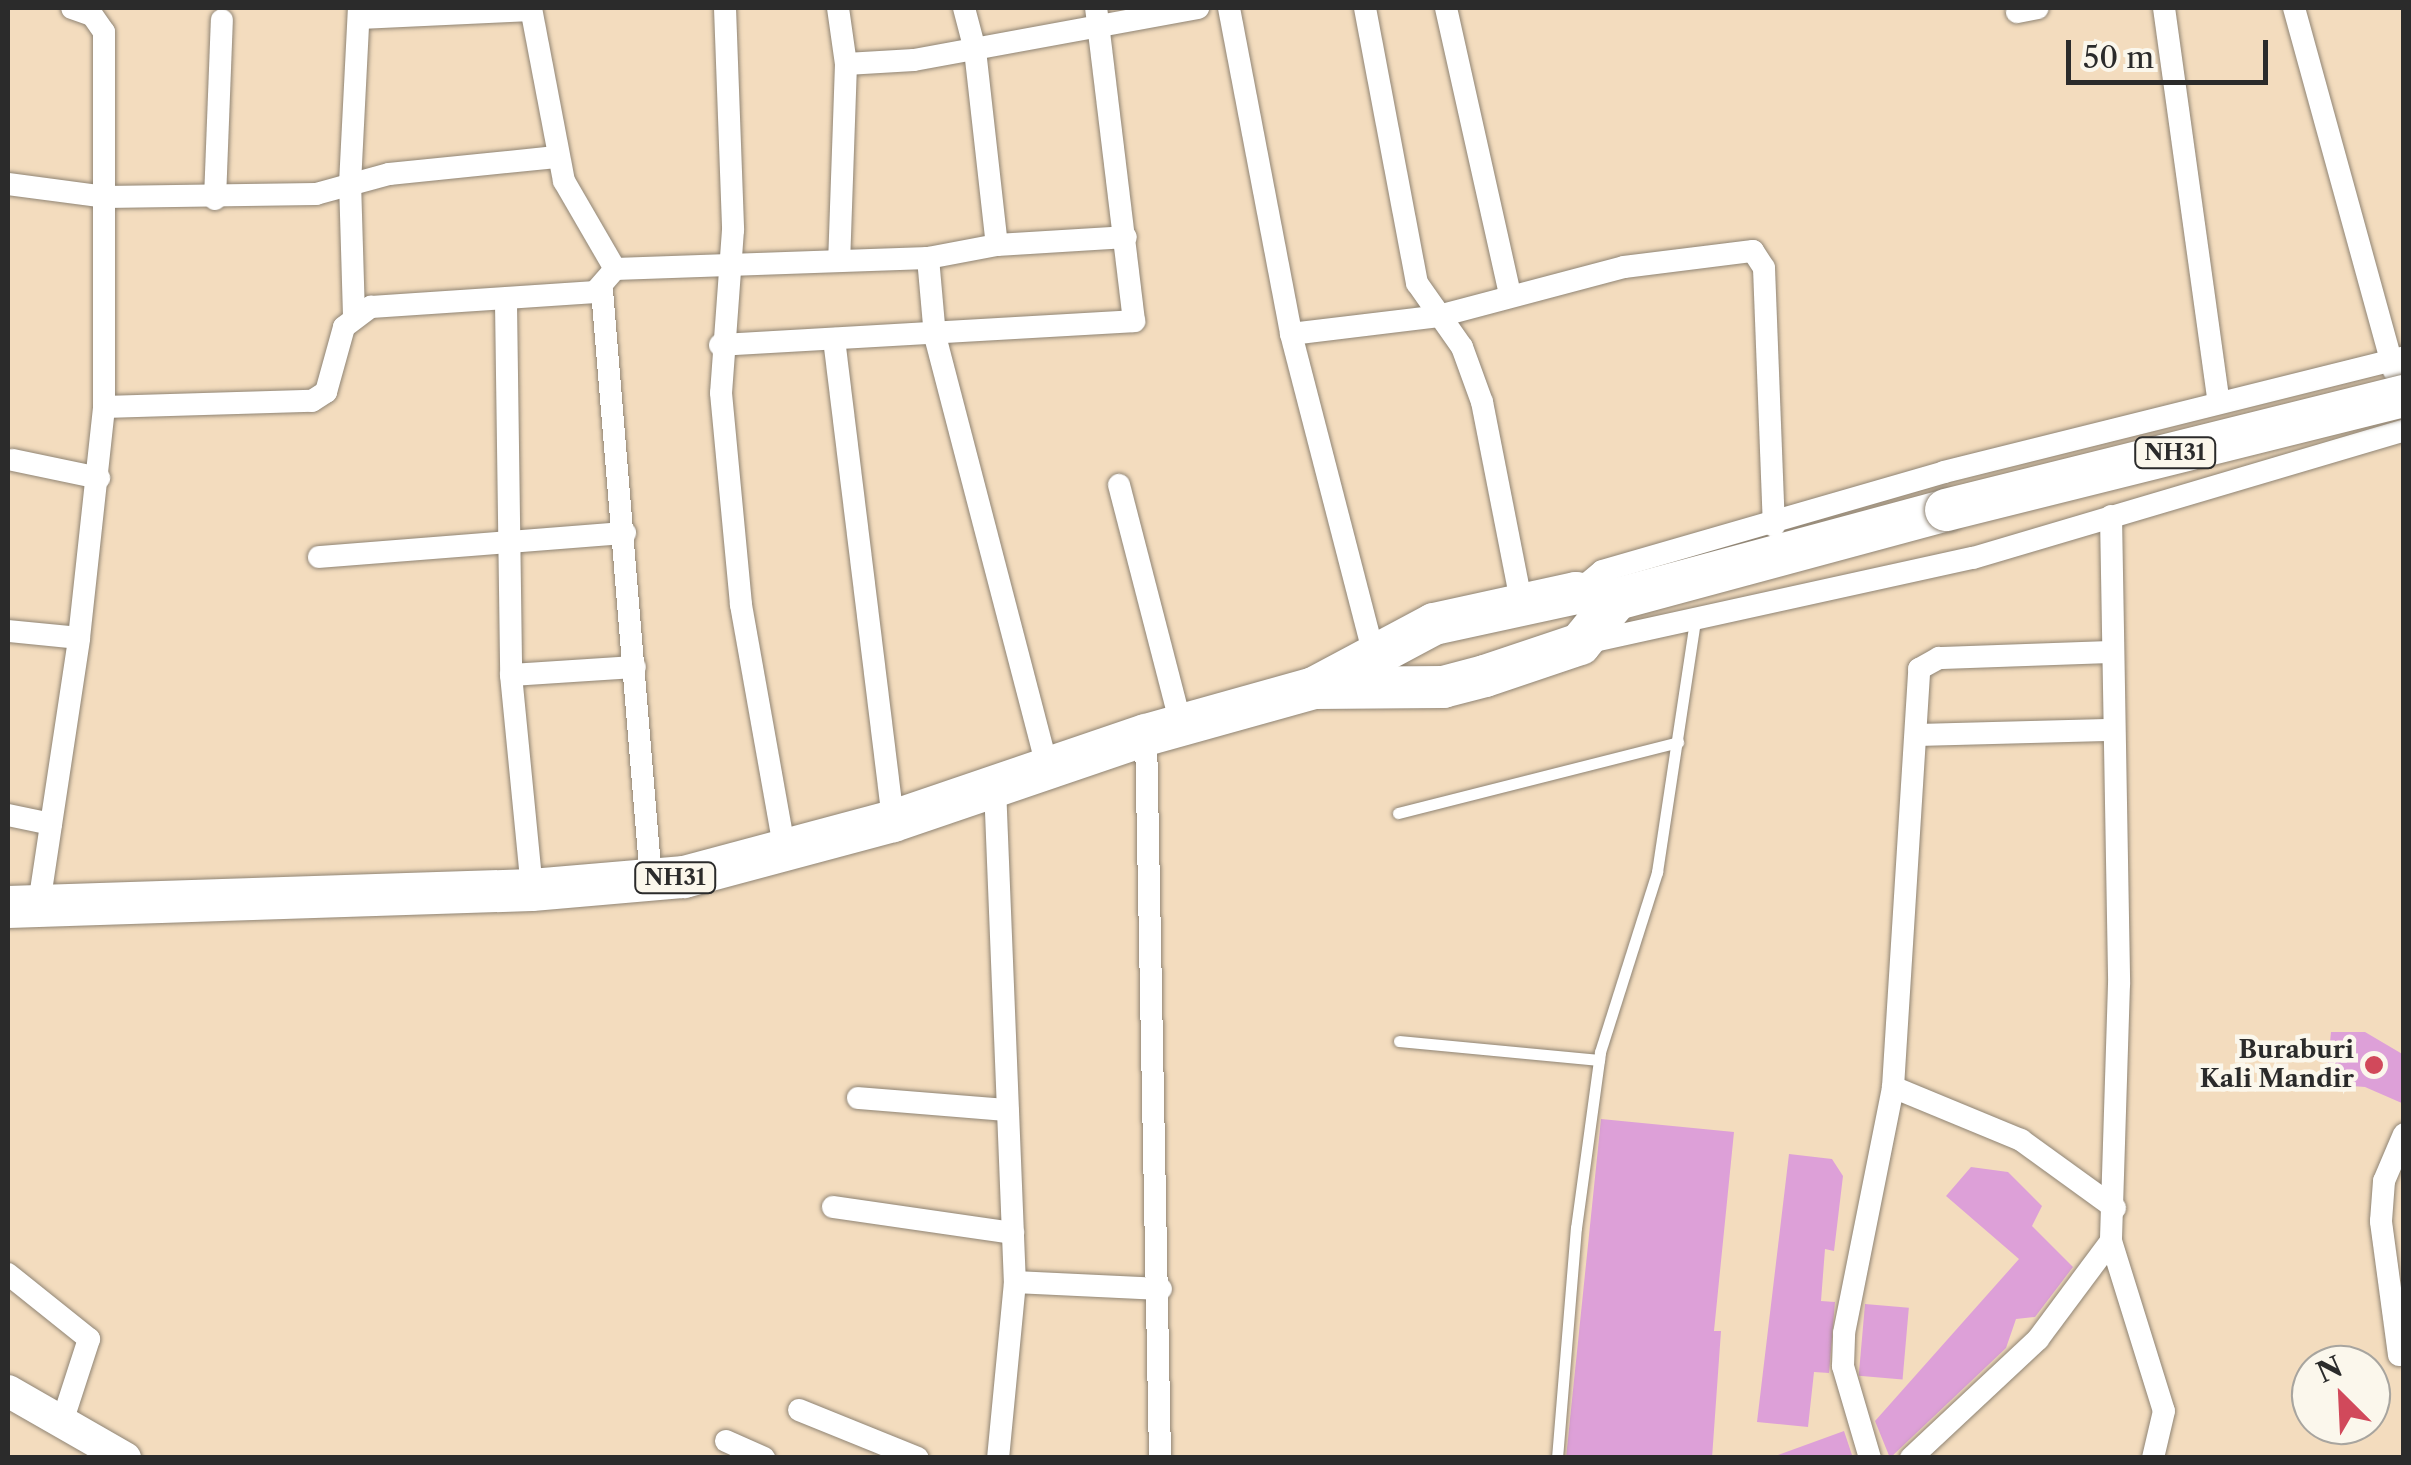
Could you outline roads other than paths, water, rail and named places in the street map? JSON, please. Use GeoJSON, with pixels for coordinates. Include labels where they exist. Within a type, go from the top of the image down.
{"type":"FeatureCollection","features":[{"type":"Feature","properties":{"kind":"highway","name":"NH31"},"geometry":{"type":"LineString","coordinates":[[1314,688],[1372,652],[1467,616],[1522,604],[1597,596],[1946,510],[2400,370]]}},
{"type":"Feature","properties":{"kind":"highway"},"geometry":{"type":"LineString","coordinates":[[1580,644],[1597,596]]}},
{"type":"Feature","properties":{"kind":"highway"},"geometry":{"type":"LineString","coordinates":[[1467,616],[1486,622],[1500,640],[1501,656],[1485,676]]}},
{"type":"Feature","properties":{"kind":"highway","name":"NH31"},"geometry":{"type":"LineString","coordinates":[[23,906],[532,890],[650,880],[785,851],[893,821],[1164,730],[1314,688],[1443,688],[1580,644]]}},
{"type":"Feature","properties":{"kind":"main road"},"geometry":{"type":"LineString","coordinates":[[8,1391],[125,1458]]}},
{"type":"Feature","properties":{"kind":"street"},"geometry":{"type":"LineString","coordinates":[[23,906],[51,824],[79,638],[104,407],[104,32],[92,15],[72,8]]}},
{"type":"Feature","properties":{"kind":"street"},"geometry":{"type":"LineString","coordinates":[[725,8],[732,230],[720,344],[741,605],[785,851]]}},
{"type":"Feature","properties":{"kind":"street"},"geometry":{"type":"LineString","coordinates":[[838,8],[846,64],[839,260]]}},
{"type":"Feature","properties":{"kind":"street"},"geometry":{"type":"LineString","coordinates":[[964,8],[975,50],[996,245]]}},
{"type":"Feature","properties":{"kind":"street"},"geometry":{"type":"LineString","coordinates":[[846,64],[975,50],[1098,17],[1198,8]]}},
{"type":"Feature","properties":{"kind":"street"},"geometry":{"type":"LineString","coordinates":[[1229,8],[1292,334],[1372,652]]}},
{"type":"Feature","properties":{"kind":"street"},"geometry":{"type":"LineString","coordinates":[[1366,8],[1417,283],[1462,347],[1482,402],[1522,604]]}},
{"type":"Feature","properties":{"kind":"street"},"geometry":{"type":"LineString","coordinates":[[1446,8],[1510,294]]}},
{"type":"Feature","properties":{"kind":"street"},"geometry":{"type":"LineString","coordinates":[[2164,8],[2218,398]]}},
{"type":"Feature","properties":{"kind":"street"},"geometry":{"type":"LineString","coordinates":[[2294,8],[2400,370],[2404,418]]}},
{"type":"Feature","properties":{"kind":"street"},"geometry":{"type":"LineString","coordinates":[[354,316],[350,184],[359,12],[531,9],[556,157],[570,194],[615,269]]}},
{"type":"Feature","properties":{"kind":"street"},"geometry":{"type":"LineString","coordinates":[[720,344],[1130,324],[1137,314],[1098,17]]}},
{"type":"Feature","properties":{"kind":"street"},"geometry":{"type":"LineString","coordinates":[[215,199],[222,20]]}},
{"type":"Feature","properties":{"kind":"street"},"geometry":{"type":"LineString","coordinates":[[8,184],[104,197],[215,199],[316,194],[389,174],[556,157]]}},
{"type":"Feature","properties":{"kind":"street"},"geometry":{"type":"LineString","coordinates":[[615,269],[928,258],[996,245],[1126,236]]}},
{"type":"Feature","properties":{"kind":"street"},"geometry":{"type":"LineString","coordinates":[[1292,334],[1439,316],[1510,294],[1624,267],[1753,251],[1764,268],[1774,526]]}},
{"type":"Feature","properties":{"kind":"street"},"geometry":{"type":"LineString","coordinates":[[928,258],[935,336],[1048,770]]}},
{"type":"Feature","properties":{"kind":"street"},"geometry":{"type":"LineString","coordinates":[[615,269],[602,290],[625,532],[650,880]]}},
{"type":"Feature","properties":{"kind":"street"},"geometry":{"type":"LineString","coordinates":[[104,407],[312,401],[326,392],[344,327],[354,316],[382,306],[506,303],[602,290]]}},
{"type":"Feature","properties":{"kind":"street"},"geometry":{"type":"LineString","coordinates":[[506,303],[511,674],[532,890]]}},
{"type":"Feature","properties":{"kind":"street"},"geometry":{"type":"LineString","coordinates":[[834,339],[893,821]]}},
{"type":"Feature","properties":{"kind":"street"},"geometry":{"type":"LineString","coordinates":[[1597,596],[1602,571],[1774,526],[1944,472],[2218,398],[2400,370]]}},
{"type":"Feature","properties":{"kind":"street"},"geometry":{"type":"LineString","coordinates":[[1580,644],[1973,558],[2404,430]]}},
{"type":"Feature","properties":{"kind":"street"},"geometry":{"type":"LineString","coordinates":[[13,460],[99,478]]}},
{"type":"Feature","properties":{"kind":"street"},"geometry":{"type":"LineString","coordinates":[[1119,485],[1164,730],[1160,1458]]}},
{"type":"Feature","properties":{"kind":"street"},"geometry":{"type":"LineString","coordinates":[[2110,516],[2114,730],[2111,1241],[2164,1411],[2153,1458]]}},
{"type":"Feature","properties":{"kind":"street"},"geometry":{"type":"LineString","coordinates":[[318,557],[625,532]]}},
{"type":"Feature","properties":{"kind":"street"},"geometry":{"type":"LineString","coordinates":[[8,630],[79,638]]}},
{"type":"Feature","properties":{"kind":"street"},"geometry":{"type":"LineString","coordinates":[[1870,1458],[1843,1366],[1844,1333],[1893,1087],[1918,735],[1917,679],[1926,662],[2113,652]]}},
{"type":"Feature","properties":{"kind":"street"},"geometry":{"type":"LineString","coordinates":[[511,674],[635,667]]}},
{"type":"Feature","properties":{"kind":"street"},"geometry":{"type":"LineString","coordinates":[[1918,735],[2114,730]]}},
{"type":"Feature","properties":{"kind":"street"},"geometry":{"type":"LineString","coordinates":[[995,787],[1015,1282],[998,1458]]}},
{"type":"Feature","properties":{"kind":"street"},"geometry":{"type":"LineString","coordinates":[[8,815],[51,824]]}},
{"type":"Feature","properties":{"kind":"street"},"geometry":{"type":"LineString","coordinates":[[1893,1087],[2020,1140],[2114,1208]]}},
{"type":"Feature","properties":{"kind":"street"},"geometry":{"type":"LineString","coordinates":[[858,1098],[1008,1110]]}},
{"type":"Feature","properties":{"kind":"street"},"geometry":{"type":"LineString","coordinates":[[2399,1355],[2381,1221],[2384,1181],[2404,1134]]}},
{"type":"Feature","properties":{"kind":"street"},"geometry":{"type":"LineString","coordinates":[[833,1207],[1013,1233]]}},
{"type":"Feature","properties":{"kind":"street"},"geometry":{"type":"LineString","coordinates":[[1911,1458],[2038,1340],[2111,1241]]}},
{"type":"Feature","properties":{"kind":"street"},"geometry":{"type":"LineString","coordinates":[[8,1274],[91,1344],[62,1422]]}},
{"type":"Feature","properties":{"kind":"street"},"geometry":{"type":"LineString","coordinates":[[1015,1282],[1161,1289]]}},
{"type":"Feature","properties":{"kind":"street"},"geometry":{"type":"LineString","coordinates":[[798,1410],[918,1458]]}},
{"type":"Feature","properties":{"kind":"street"},"geometry":{"type":"LineString","coordinates":[[726,1441],[764,1458]]}},
{"type":"Feature","properties":{"kind":"lane"},"geometry":{"type":"LineString","coordinates":[[1557,1458],[1599,1060],[1658,872],[1695,620]]}},
{"type":"Feature","properties":{"kind":"lane"},"geometry":{"type":"LineString","coordinates":[[1398,813],[1678,742]]}},
{"type":"Feature","properties":{"kind":"lane"},"geometry":{"type":"LineString","coordinates":[[1399,1040],[1599,1060]]}},
{"type":"Feature","properties":{"kind":"place","name":"Buraburi Kali Mandir"},"geometry":{"type":"Point","coordinates":[2374,1065]}}]}
